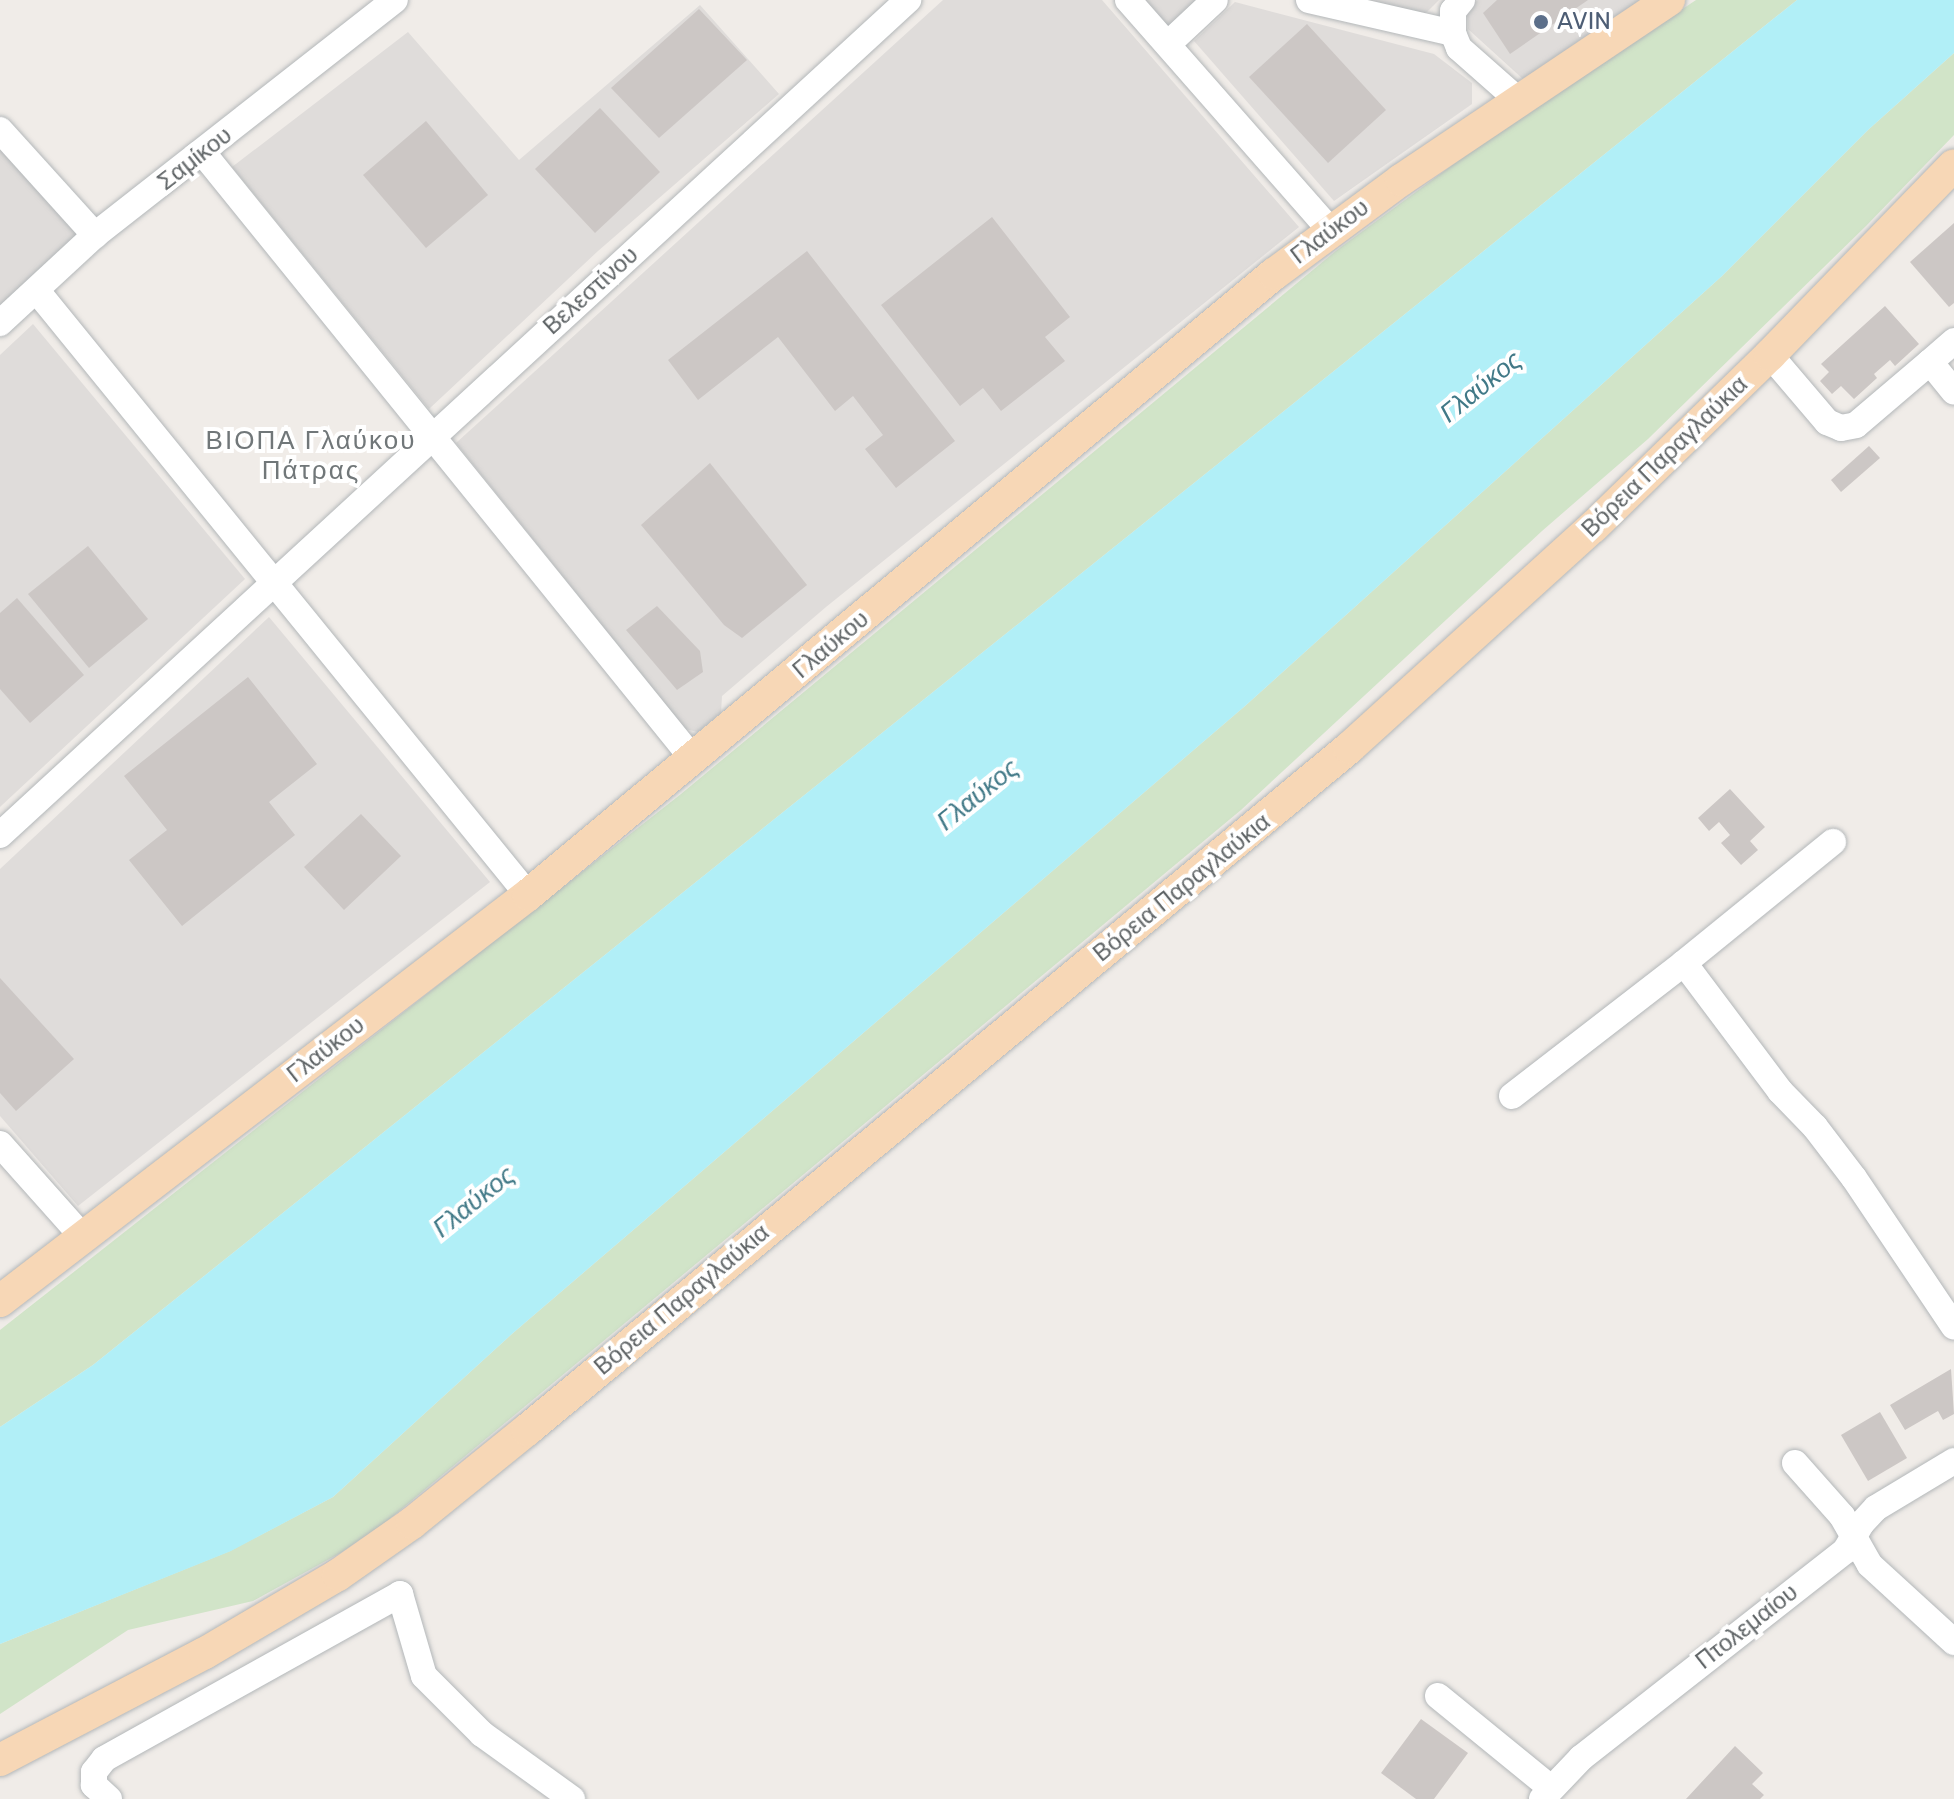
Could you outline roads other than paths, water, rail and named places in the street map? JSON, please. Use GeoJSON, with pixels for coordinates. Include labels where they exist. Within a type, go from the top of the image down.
{"type":"FeatureCollection","features":[{"type":"Feature","properties":{"kind":"main road","name":"Γλαύκου"},"geometry":{"type":"LineString","coordinates":[[0,1301],[528,895],[1244,298],[1331,231],[1518,100],[1669,0]]}},
{"type":"Feature","properties":{"kind":"main road","name":"Βόρεια Παραγλαύκια"},"geometry":{"type":"LineString","coordinates":[[0,1760],[205,1653],[363,1559],[527,1430],[1289,800],[1467,644],[1770,355],[1954,165]]}},
{"type":"Feature","properties":{"kind":"street","name":"Σαμίκου"},"geometry":{"type":"LineString","coordinates":[[0,323],[95,235],[395,0]]}},
{"type":"Feature","properties":{"kind":"street","name":"Βελεστίνου"},"geometry":{"type":"LineString","coordinates":[[0,835],[908,0]]}},
{"type":"Feature","properties":{"kind":"street"},"geometry":{"type":"LineString","coordinates":[[1128,0],[1331,231]]}},
{"type":"Feature","properties":{"kind":"street"},"geometry":{"type":"LineString","coordinates":[[1168,44],[1215,0]]}},
{"type":"Feature","properties":{"kind":"street"},"geometry":{"type":"LineString","coordinates":[[1309,0],[1453,33]]}},
{"type":"Feature","properties":{"kind":"street"},"geometry":{"type":"LineString","coordinates":[[1462,0],[1453,11],[1453,33],[1459,48],[1518,100]]}},
{"type":"Feature","properties":{"kind":"street"},"geometry":{"type":"LineString","coordinates":[[0,130],[95,235]]}},
{"type":"Feature","properties":{"kind":"street"},"geometry":{"type":"LineString","coordinates":[[203,153],[693,759]]}},
{"type":"Feature","properties":{"kind":"street"},"geometry":{"type":"LineString","coordinates":[[37,291],[528,895]]}},
{"type":"Feature","properties":{"kind":"street"},"geometry":{"type":"LineString","coordinates":[[1770,355],[1827,422],[1841,428],[1856,425],[1954,341]]}},
{"type":"Feature","properties":{"kind":"street"},"geometry":{"type":"LineString","coordinates":[[1930,362],[1954,392]]}},
{"type":"Feature","properties":{"kind":"street"},"geometry":{"type":"LineString","coordinates":[[1512,1096],[1684,963],[1833,842]]}},
{"type":"Feature","properties":{"kind":"street"},"geometry":{"type":"LineString","coordinates":[[1684,963],[1780,1091],[1815,1127],[1854,1178],[1954,1327]]}},
{"type":"Feature","properties":{"kind":"street"},"geometry":{"type":"LineString","coordinates":[[0,1144],[83,1237]]}},
{"type":"Feature","properties":{"kind":"street","name":"Πτολεμαίου"},"geometry":{"type":"LineString","coordinates":[[1546,1794],[1581,1758],[1845,1551],[1861,1524],[1876,1508],[1954,1461]]}},
{"type":"Feature","properties":{"kind":"street"},"geometry":{"type":"LineString","coordinates":[[1795,1463],[1842,1516],[1870,1565],[1954,1642]]}},
{"type":"Feature","properties":{"kind":"street"},"geometry":{"type":"LineString","coordinates":[[109,1799],[94,1785],[94,1772],[104,1759],[400,1594],[424,1676],[482,1734],[572,1799]]}},
{"type":"Feature","properties":{"kind":"street"},"geometry":{"type":"LineString","coordinates":[[1438,1696],[1546,1794]]}},
{"type":"Feature","properties":{"kind":"water","name":"Γλαύκος"},"geometry":{"type":"Polygon","coordinates":[[[1797,0],[1954,0],[1954,53],[1868,130],[1722,276],[1245,706],[513,1333],[333,1497],[231,1551],[0,1644],[0,1427],[93,1365],[1797,0]]]}},
{"type":"Feature","properties":{"kind":"place","name":"AVIN"},"geometry":{"type":"Point","coordinates":[1541,22]}},
{"type":"Feature","properties":{"kind":"district","name":"ΒΙΟΠΑ Γλαύκου Πάτρας"},"geometry":{"type":"Point","coordinates":[311,456]}}]}
